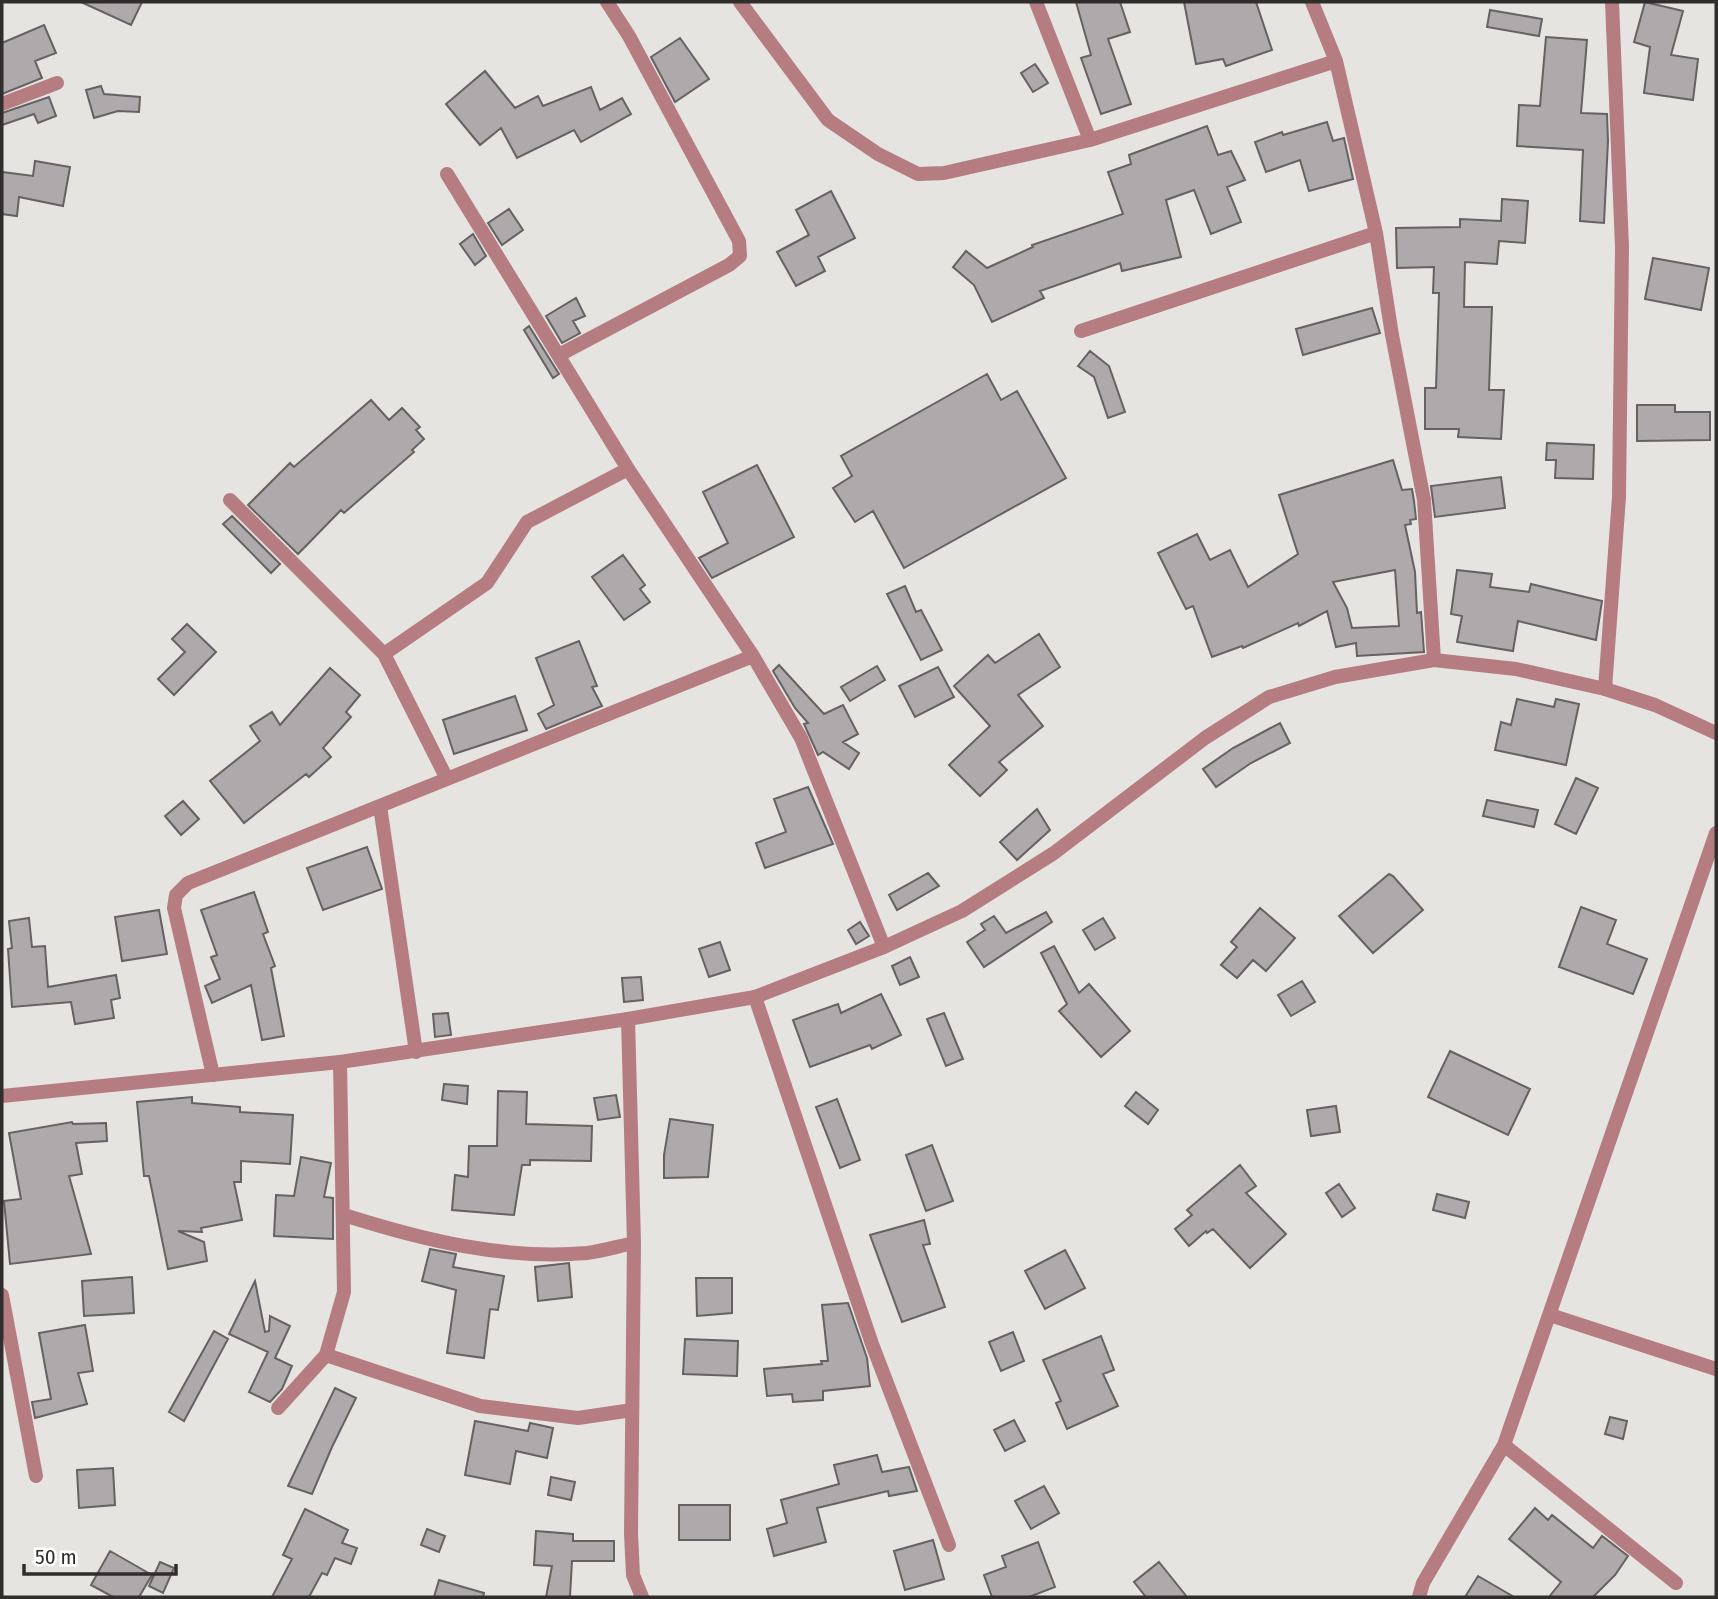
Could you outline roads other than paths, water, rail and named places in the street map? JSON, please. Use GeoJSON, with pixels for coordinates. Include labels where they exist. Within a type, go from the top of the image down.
{"type":"FeatureCollection","features":[{"type":"Feature","properties":{"kind":"street"},"geometry":{"type":"LineString","coordinates":[[559,355],[729,265],[740,256],[738,241],[629,36],[607,2]]}},
{"type":"Feature","properties":{"kind":"street"},"geometry":{"type":"LineString","coordinates":[[740,2],[828,120],[878,154],[918,174],[944,173],[1090,140],[1336,61]]}},
{"type":"Feature","properties":{"kind":"street"},"geometry":{"type":"LineString","coordinates":[[1035,2],[1090,140]]}},
{"type":"Feature","properties":{"kind":"street"},"geometry":{"type":"LineString","coordinates":[[1312,2],[1336,61],[1376,233],[1392,335],[1424,500],[1434,660]]}},
{"type":"Feature","properties":{"kind":"street"},"geometry":{"type":"LineString","coordinates":[[1605,689],[1619,497],[1622,247],[1612,2]]}},
{"type":"Feature","properties":{"kind":"street"},"geometry":{"type":"LineString","coordinates":[[2,104],[57,83]]}},
{"type":"Feature","properties":{"kind":"street"},"geometry":{"type":"LineString","coordinates":[[447,174],[628,469],[753,656],[801,737],[884,947]]}},
{"type":"Feature","properties":{"kind":"street"},"geometry":{"type":"LineString","coordinates":[[1081,331],[1376,233]]}},
{"type":"Feature","properties":{"kind":"street"},"geometry":{"type":"LineString","coordinates":[[384,654],[487,583],[527,522],[628,469]]}},
{"type":"Feature","properties":{"kind":"street"},"geometry":{"type":"LineString","coordinates":[[230,500],[384,654],[447,779]]}},
{"type":"Feature","properties":{"kind":"street"},"geometry":{"type":"LineString","coordinates":[[213,1075],[174,908],[176,895],[188,883],[753,656]]}},
{"type":"Feature","properties":{"kind":"street"},"geometry":{"type":"LineString","coordinates":[[2,1097],[416,1052],[755,997],[884,947],[962,911],[1054,853],[1205,738],[1269,697],[1335,677],[1434,660],[1516,669],[1605,689],[1655,705],[1716,733]]}},
{"type":"Feature","properties":{"kind":"street"},"geometry":{"type":"LineString","coordinates":[[380,806],[416,1052]]}},
{"type":"Feature","properties":{"kind":"street"},"geometry":{"type":"LineString","coordinates":[[1419,1597],[1423,1583],[1504,1445],[1716,833]]}},
{"type":"Feature","properties":{"kind":"street"},"geometry":{"type":"LineString","coordinates":[[755,997],[872,1344],[949,1545]]}},
{"type":"Feature","properties":{"kind":"street"},"geometry":{"type":"LineString","coordinates":[[628,1019],[634,1243],[632,1575],[642,1597]]}},
{"type":"Feature","properties":{"kind":"street"},"geometry":{"type":"LineString","coordinates":[[278,1408],[326,1355],[344,1292],[340,1062]]}},
{"type":"Feature","properties":{"kind":"street"},"geometry":{"type":"LineString","coordinates":[[344,1215],[410,1236],[501,1253],[588,1252],[634,1243]]}},
{"type":"Feature","properties":{"kind":"street"},"geometry":{"type":"LineString","coordinates":[[2,1295],[36,1476]]}},
{"type":"Feature","properties":{"kind":"street"},"geometry":{"type":"LineString","coordinates":[[1550,1315],[1716,1369]]}},
{"type":"Feature","properties":{"kind":"street"},"geometry":{"type":"LineString","coordinates":[[326,1355],[480,1406],[578,1418],[632,1410]]}},
{"type":"Feature","properties":{"kind":"street"},"geometry":{"type":"LineString","coordinates":[[1504,1445],[1676,1583]]}}]}
